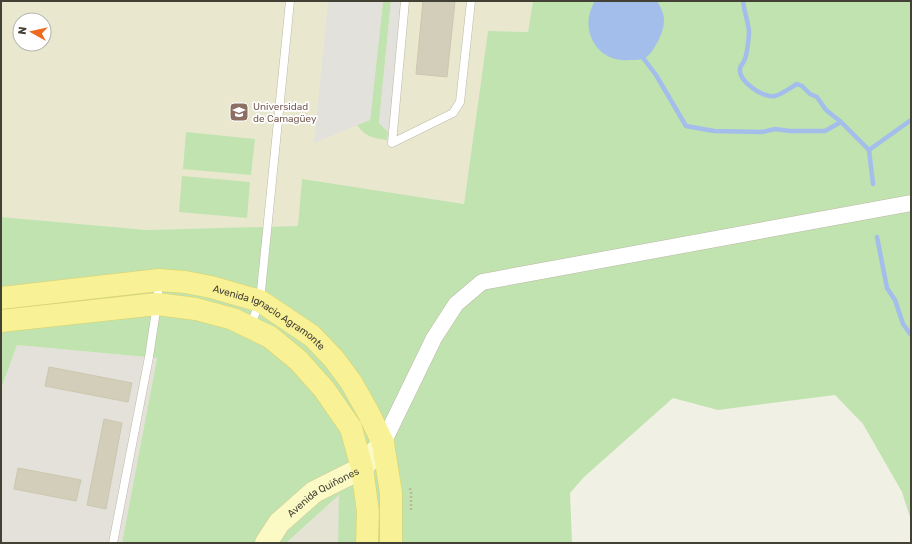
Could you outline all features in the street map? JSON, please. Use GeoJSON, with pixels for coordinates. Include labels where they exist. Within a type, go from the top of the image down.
{"type":"FeatureCollection","features":[{"type":"Feature","properties":{"kind":"main road","name":"Avenida Ignacio Agramonte"},"geometry":{"type":"LineString","coordinates":[[1,298],[159,280],[185,282],[211,287],[260,301],[312,336],[334,359],[351,382],[368,412],[383,442],[391,493],[390,543]]}},
{"type":"Feature","properties":{"kind":"main road","name":"Avenida Ignacio Agramonte"},"geometry":{"type":"LineString","coordinates":[[1,321],[157,304],[196,308],[233,319],[270,336],[298,360],[324,389],[351,428],[362,468],[368,512],[367,543]]}},
{"type":"Feature","properties":{"kind":"street"},"geometry":{"type":"LineString","coordinates":[[383,442],[434,338],[456,304],[482,282],[911,203]]}},
{"type":"Feature","properties":{"kind":"street","name":"Avenida Quiñones"},"geometry":{"type":"LineString","coordinates":[[266,543],[279,523],[314,492],[362,468],[383,442]]}},
{"type":"Feature","properties":{"kind":"lane"},"geometry":{"type":"LineString","coordinates":[[250,327],[260,301],[290,1]]}},
{"type":"Feature","properties":{"kind":"lane"},"geometry":{"type":"LineString","coordinates":[[405,1],[392,143],[453,113],[460,102],[471,1]]}},
{"type":"Feature","properties":{"kind":"lane"},"geometry":{"type":"LineString","coordinates":[[114,543],[150,357],[159,280]]}},
{"type":"Feature","properties":{"kind":"shaded area","name":"Universidad de Camagüey"},"geometry":{"type":"Polygon","coordinates":[[[1,1],[533,1],[528,32],[488,31],[464,204],[302,180],[299,226],[147,230],[1,217],[1,1]]]}},
{"type":"Feature","properties":{"kind":"shaded area"},"geometry":{"type":"Polygon","coordinates":[[[328,1],[383,1],[370,120],[314,143],[328,1]]]}},
{"type":"Feature","properties":{"kind":"shaded area"},"geometry":{"type":"Polygon","coordinates":[[[391,1],[405,1],[392,135],[379,123],[391,1]]]}},
{"type":"Feature","properties":{"kind":"shaded area"},"geometry":{"type":"Polygon","coordinates":[[[17,345],[157,358],[122,543],[1,543],[1,389],[17,345]]]}},
{"type":"Feature","properties":{"kind":"shaded area"},"geometry":{"type":"Polygon","coordinates":[[[340,494],[338,543],[286,543],[340,494]]]}},
{"type":"Feature","properties":{"kind":"green space"},"geometry":{"type":"Polygon","coordinates":[[[383,1],[391,1],[379,123],[388,132],[387,140],[370,136],[357,125],[370,120],[383,1]]]}},
{"type":"Feature","properties":{"kind":"green space"},"geometry":{"type":"Polygon","coordinates":[[[533,1],[911,1],[911,520],[902,492],[863,424],[835,395],[718,410],[673,398],[584,477],[570,493],[572,543],[338,543],[339,495],[286,543],[122,543],[157,358],[17,345],[1,389],[1,217],[147,230],[298,226],[302,179],[464,204],[488,31],[528,32],[533,1]]]}},
{"type":"Feature","properties":{"kind":"green space"},"geometry":{"type":"Polygon","coordinates":[[[186,132],[255,139],[251,175],[183,169],[186,132]]]}},
{"type":"Feature","properties":{"kind":"green space"},"geometry":{"type":"Polygon","coordinates":[[[182,176],[250,182],[247,218],[179,212],[182,176]]]}},
{"type":"Feature","properties":{"kind":"water"},"geometry":{"type":"Polygon","coordinates":[[[595,1],[657,1],[662,11],[664,24],[659,39],[649,55],[639,60],[617,59],[607,56],[599,50],[593,42],[588,22],[590,11],[595,1]]]}},
{"type":"Feature","properties":{"kind":"building"},"geometry":{"type":"Polygon","coordinates":[[[423,1],[455,1],[447,77],[416,74],[423,1]]]}},
{"type":"Feature","properties":{"kind":"building"},"geometry":{"type":"Polygon","coordinates":[[[49,367],[132,383],[128,402],[45,386],[49,367]]]}},
{"type":"Feature","properties":{"kind":"building"},"geometry":{"type":"Polygon","coordinates":[[[104,419],[122,423],[106,509],[87,505],[104,419]]]}},
{"type":"Feature","properties":{"kind":"building"},"geometry":{"type":"Polygon","coordinates":[[[18,468],[81,480],[76,501],[14,489],[18,468]]]}},
{"type":"Feature","properties":{"kind":"waterway"},"geometry":{"type":"LineString","coordinates":[[743,1],[749,31],[746,55],[740,68],[740,74],[743,79],[747,84],[765,95],[775,96],[797,84],[802,86],[810,94],[817,97],[826,110],[841,122],[869,150],[873,184]]}},
{"type":"Feature","properties":{"kind":"waterway"},"geometry":{"type":"LineString","coordinates":[[644,59],[656,75],[686,126],[714,131],[762,132],[775,129],[790,131],[825,131],[841,122]]}},
{"type":"Feature","properties":{"kind":"waterway"},"geometry":{"type":"LineString","coordinates":[[869,150],[911,120]]}},
{"type":"Feature","properties":{"kind":"waterway"},"geometry":{"type":"LineString","coordinates":[[877,237],[887,288],[895,300],[903,324],[911,335]]}},
{"type":"Feature","properties":{"kind":"place","name":"Universidad de Camagüey"},"geometry":{"type":"Point","coordinates":[239,112]}}]}
